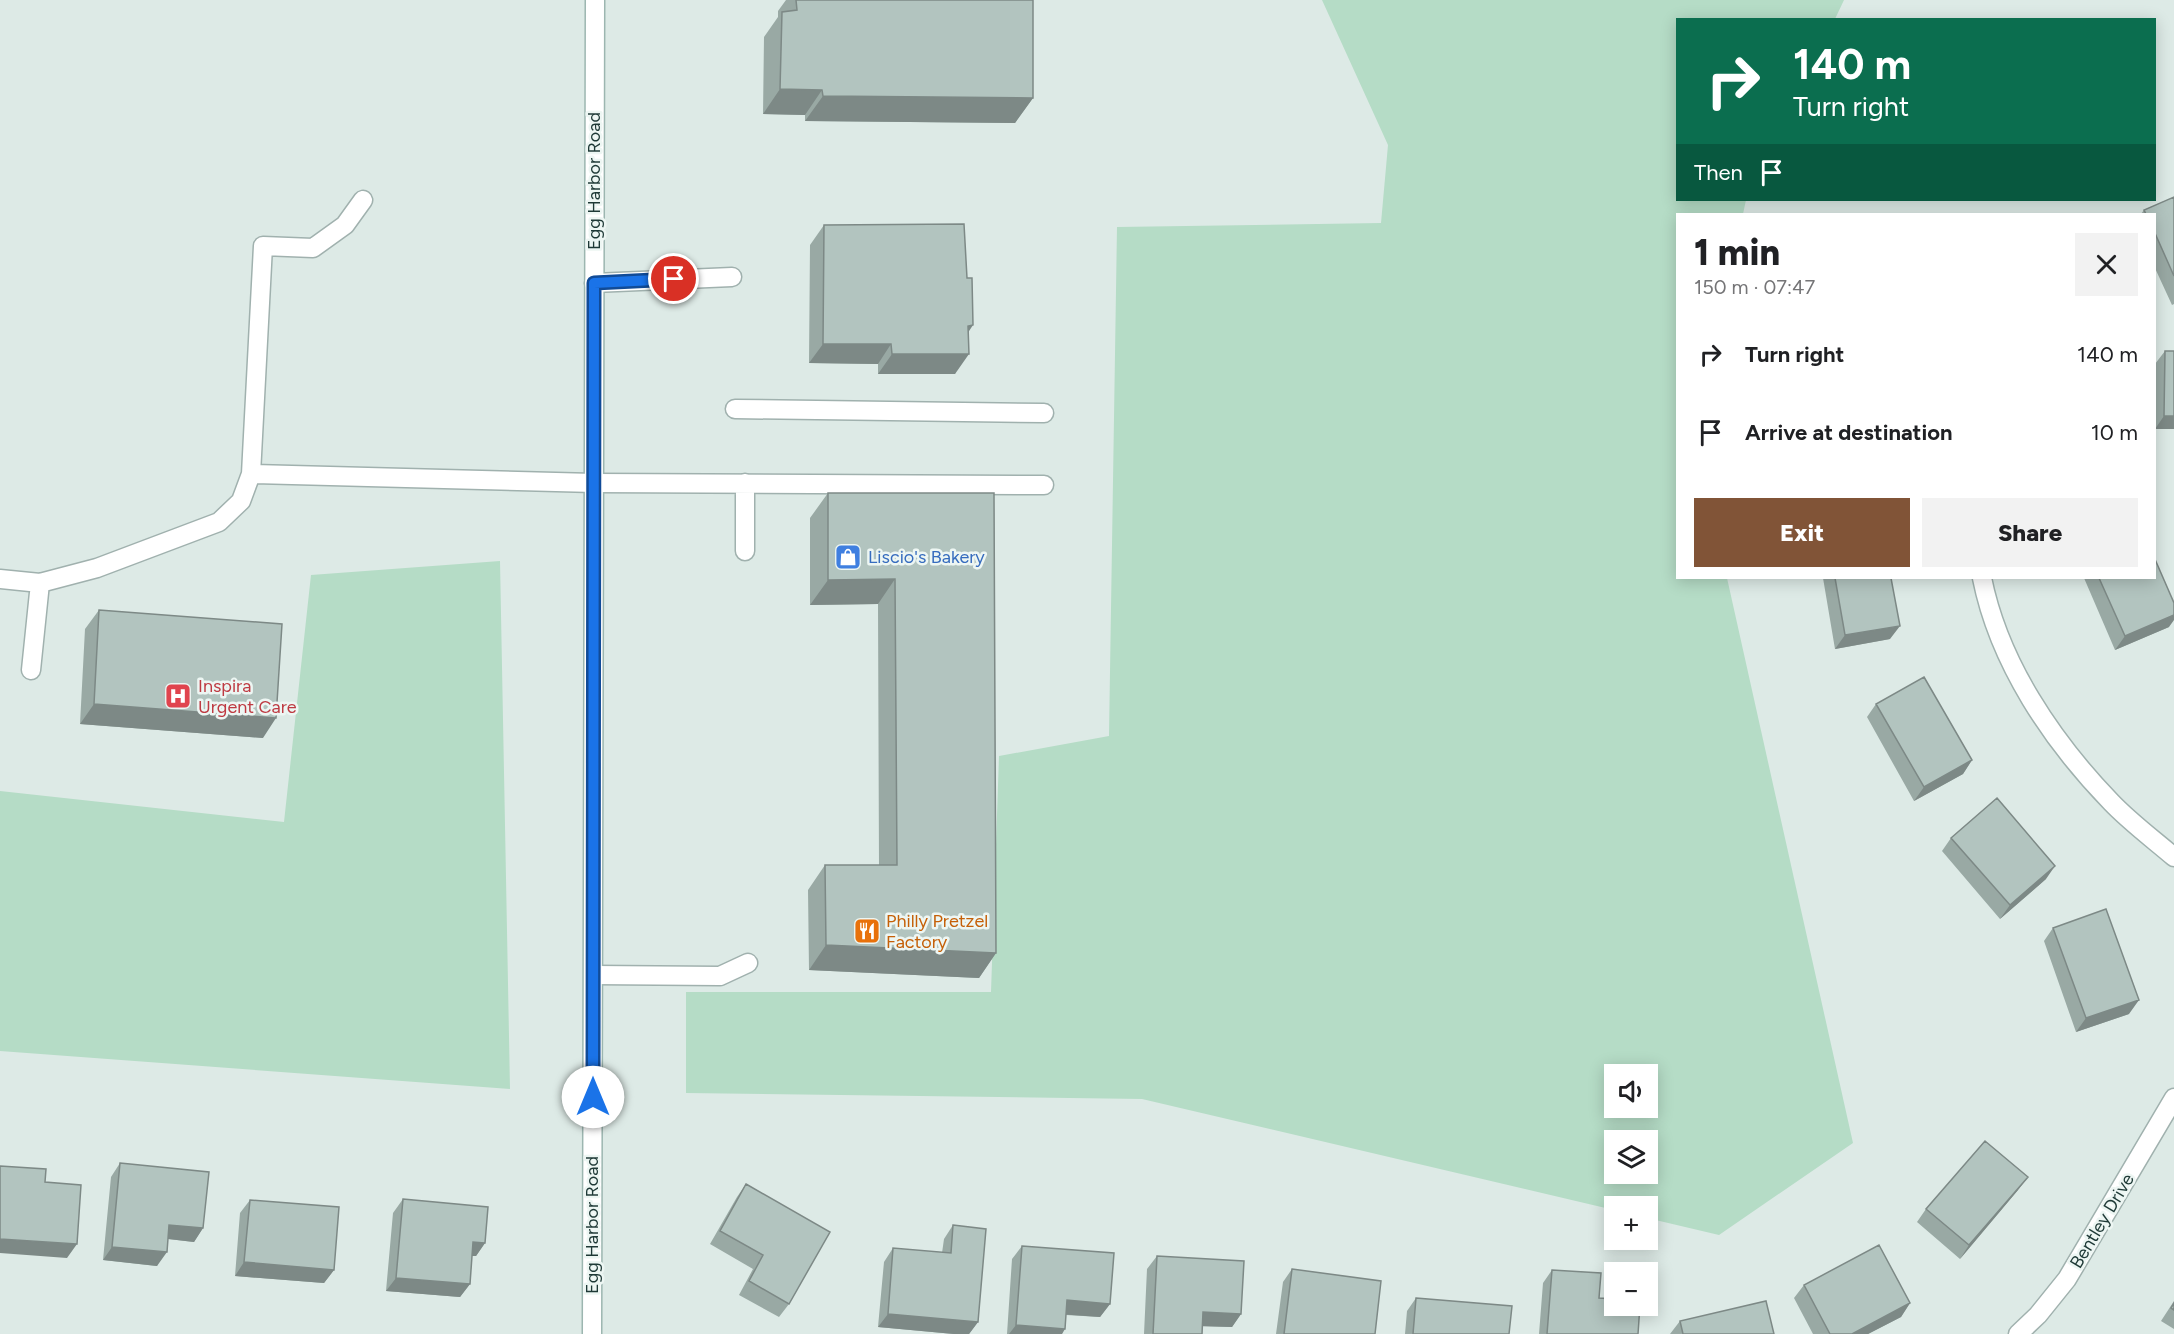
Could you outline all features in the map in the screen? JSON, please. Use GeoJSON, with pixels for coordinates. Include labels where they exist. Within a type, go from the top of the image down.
{"type":"FeatureCollection","features":[{"type":"Feature","properties":{"kind":"main road","name":"Egg Harbor Road"},"geometry":{"type":"LineString","coordinates":[[592,1334],[595,0]]}},
{"type":"Feature","properties":{"kind":"main road"},"geometry":{"type":"LineString","coordinates":[[0,579],[40,583],[97,568],[219,522],[241,501],[251,474],[263,246],[313,248],[345,225],[363,200]]}},
{"type":"Feature","properties":{"kind":"main road"},"geometry":{"type":"LineString","coordinates":[[594,283],[732,277]]}},
{"type":"Feature","properties":{"kind":"main road"},"geometry":{"type":"LineString","coordinates":[[735,409],[1044,413]]}},
{"type":"Feature","properties":{"kind":"main road"},"geometry":{"type":"LineString","coordinates":[[251,474],[594,483],[1044,485]]}},
{"type":"Feature","properties":{"kind":"main road"},"geometry":{"type":"LineString","coordinates":[[745,483],[745,551]]}},
{"type":"Feature","properties":{"kind":"main road"},"geometry":{"type":"LineString","coordinates":[[1982,579],[2000,635],[2020,680],[2048,726],[2081,769],[2113,804],[2174,857]]}},
{"type":"Feature","properties":{"kind":"main road"},"geometry":{"type":"LineString","coordinates":[[31,670],[40,583]]}},
{"type":"Feature","properties":{"kind":"main road"},"geometry":{"type":"LineString","coordinates":[[594,975],[720,976],[748,963]]}},
{"type":"Feature","properties":{"kind":"main road","name":"Bentley Drive"},"geometry":{"type":"LineString","coordinates":[[2018,1334],[2038,1315],[2067,1279],[2174,1098]]}},
{"type":"Feature","properties":{"kind":"green space"},"geometry":{"type":"Polygon","coordinates":[[[1322,0],[1844,0],[1835,18],[1676,18],[1676,201],[1746,201],[1743,213],[1676,213],[1676,579],[1727,579],[1853,1143],[1719,1235],[1658,1221],[1658,1196],[1604,1196],[1604,1208],[1142,1099],[686,1093],[686,992],[991,992],[999,756],[1109,736],[1117,227],[1381,223],[1388,145],[1322,0]]]}},
{"type":"Feature","properties":{"kind":"green space"},"geometry":{"type":"Polygon","coordinates":[[[500,561],[510,1089],[0,1051],[0,791],[284,822],[311,575],[500,561]]]}},
{"type":"Feature","properties":{"kind":"building"},"geometry":{"type":"Polygon","coordinates":[[[796,0],[1033,0],[1033,98],[823,96],[822,90],[780,89],[782,12],[797,10],[796,0]]]}},
{"type":"Feature","properties":{"kind":"building"},"geometry":{"type":"Polygon","coordinates":[[[2174,197],[2174,276],[2156,236],[2156,213],[2146,213],[2144,210],[2174,197]]]}},
{"type":"Feature","properties":{"kind":"building"},"geometry":{"type":"Polygon","coordinates":[[[964,224],[967,278],[972,278],[973,325],[968,326],[969,354],[892,354],[891,344],[823,344],[824,225],[964,224]]]}},
{"type":"Feature","properties":{"kind":"building"},"geometry":{"type":"Polygon","coordinates":[[[2165,351],[2174,351],[2174,416],[2164,416],[2165,351]]]}},
{"type":"Feature","properties":{"kind":"building"},"geometry":{"type":"Polygon","coordinates":[[[828,493],[994,493],[996,953],[826,945],[825,865],[897,865],[895,579],[828,580],[828,493]]]}},
{"type":"Feature","properties":{"kind":"building"},"geometry":{"type":"Polygon","coordinates":[[[2156,562],[2174,603],[2174,615],[2125,636],[2099,579],[2156,579],[2156,562]]]}},
{"type":"Feature","properties":{"kind":"building"},"geometry":{"type":"Polygon","coordinates":[[[1835,579],[1891,579],[1900,626],[1845,635],[1835,579]]]}},
{"type":"Feature","properties":{"kind":"building"},"geometry":{"type":"Polygon","coordinates":[[[99,610],[282,624],[276,718],[94,704],[99,610]]]}},
{"type":"Feature","properties":{"kind":"building"},"geometry":{"type":"Polygon","coordinates":[[[1924,677],[1972,760],[1924,787],[1876,704],[1924,677]]]}},
{"type":"Feature","properties":{"kind":"building"},"geometry":{"type":"Polygon","coordinates":[[[1997,798],[2055,866],[2010,905],[1951,838],[1997,798]]]}},
{"type":"Feature","properties":{"kind":"building"},"geometry":{"type":"Polygon","coordinates":[[[2106,909],[2139,1000],[2086,1018],[2053,928],[2106,909]]]}},
{"type":"Feature","properties":{"kind":"building"},"geometry":{"type":"Polygon","coordinates":[[[1985,1141],[2028,1177],[1969,1245],[1926,1209],[1985,1141]]]}},
{"type":"Feature","properties":{"kind":"building"},"geometry":{"type":"Polygon","coordinates":[[[120,1163],[209,1172],[203,1228],[169,1225],[167,1252],[112,1247],[120,1163]]]}},
{"type":"Feature","properties":{"kind":"building"},"geometry":{"type":"Polygon","coordinates":[[[0,1166],[46,1169],[45,1182],[81,1185],[77,1244],[0,1239],[0,1166]]]}},
{"type":"Feature","properties":{"kind":"building"},"geometry":{"type":"Polygon","coordinates":[[[746,1184],[830,1232],[789,1304],[749,1281],[763,1255],[720,1231],[746,1184]]]}},
{"type":"Feature","properties":{"kind":"building"},"geometry":{"type":"Polygon","coordinates":[[[403,1199],[488,1207],[485,1243],[473,1242],[470,1284],[396,1278],[403,1199]]]}},
{"type":"Feature","properties":{"kind":"building"},"geometry":{"type":"Polygon","coordinates":[[[250,1200],[339,1207],[334,1270],[244,1262],[250,1200]]]}},
{"type":"Feature","properties":{"kind":"building"},"geometry":{"type":"Polygon","coordinates":[[[953,1225],[986,1229],[978,1322],[888,1314],[893,1248],[951,1253],[953,1225]]]}},
{"type":"Feature","properties":{"kind":"building"},"geometry":{"type":"Polygon","coordinates":[[[1879,1245],[1910,1303],[1852,1334],[1830,1334],[1804,1285],[1879,1245]]]}},
{"type":"Feature","properties":{"kind":"building"},"geometry":{"type":"Polygon","coordinates":[[[1022,1246],[1114,1253],[1110,1304],[1067,1300],[1065,1329],[1016,1325],[1022,1246]]]}},
{"type":"Feature","properties":{"kind":"building"},"geometry":{"type":"Polygon","coordinates":[[[1157,1256],[1244,1261],[1241,1314],[1203,1312],[1202,1334],[1153,1334],[1157,1256]]]}},
{"type":"Feature","properties":{"kind":"building"},"geometry":{"type":"Polygon","coordinates":[[[1292,1269],[1381,1281],[1375,1334],[1284,1334],[1292,1269]]]}},
{"type":"Feature","properties":{"kind":"building"},"geometry":{"type":"Polygon","coordinates":[[[1552,1270],[1601,1273],[1599,1298],[1604,1298],[1604,1316],[1639,1316],[1638,1334],[1547,1334],[1552,1270]]]}},
{"type":"Feature","properties":{"kind":"building"},"geometry":{"type":"Polygon","coordinates":[[[1416,1298],[1512,1306],[1509,1334],[1413,1334],[1416,1298]]]}},
{"type":"Feature","properties":{"kind":"building"},"geometry":{"type":"Polygon","coordinates":[[[1766,1301],[1774,1334],[1683,1334],[1680,1321],[1766,1301]]]}},
{"type":"Feature","properties":{"kind":"place","name":"Liscio's Bakery"},"geometry":{"type":"Point","coordinates":[848,557]}},
{"type":"Feature","properties":{"kind":"place","name":"Inspira Urgent Care"},"geometry":{"type":"Point","coordinates":[178,696]}},
{"type":"Feature","properties":{"kind":"place","name":"Philly Pretzel Factory"},"geometry":{"type":"Point","coordinates":[867,931]}},
{"type":"Feature","properties":{"kind":"route"},"geometry":{"type":"LineString","coordinates":[[593,1097],[594,283],[674,279]]}}]}
